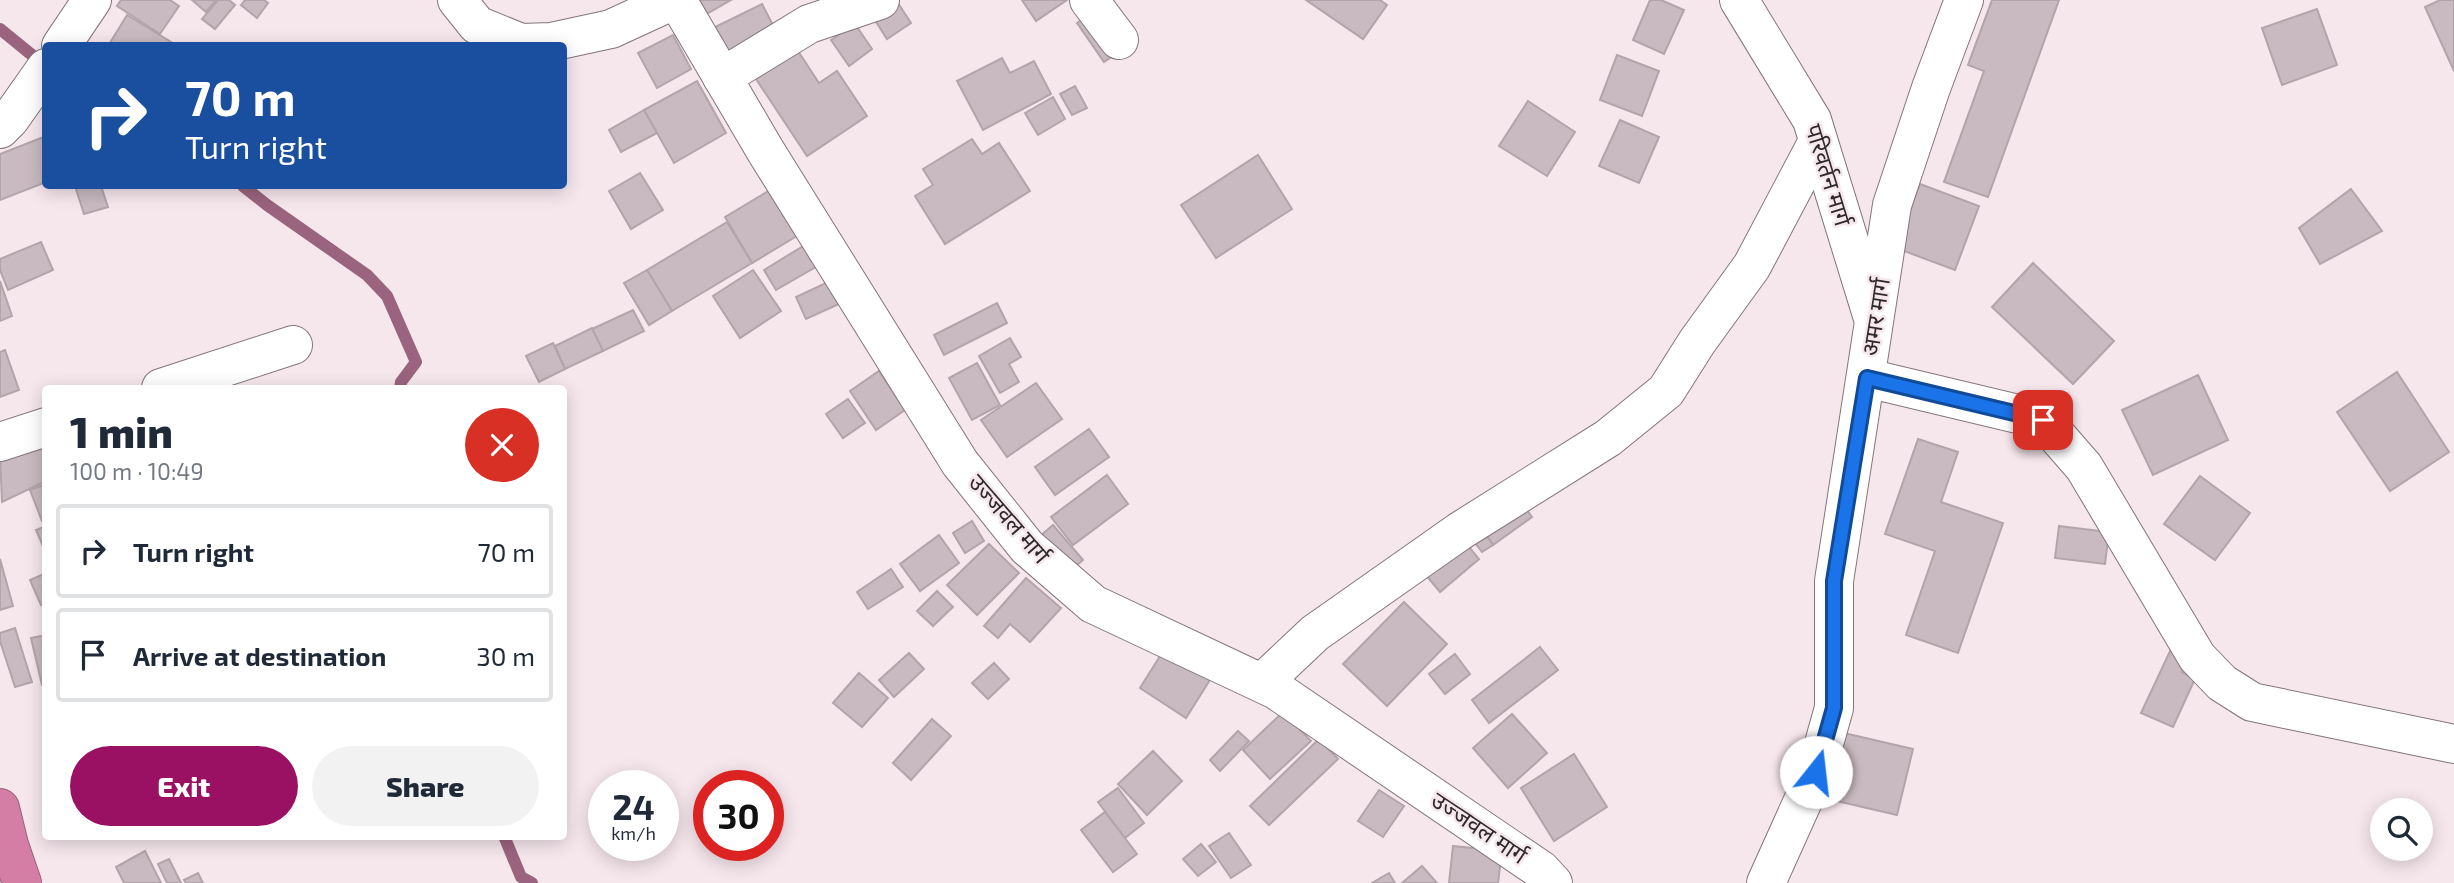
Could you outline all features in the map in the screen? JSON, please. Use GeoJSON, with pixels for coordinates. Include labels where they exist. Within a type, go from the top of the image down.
{"type":"FeatureCollection","features":[{"type":"Feature","properties":{"kind":"highway"},"geometry":{"type":"LineString","coordinates":[[0,808],[22,883]]}},
{"type":"Feature","properties":{"kind":"street"},"geometry":{"type":"LineString","coordinates":[[64,42],[92,0]]}},
{"type":"Feature","properties":{"kind":"street"},"geometry":{"type":"LineString","coordinates":[[457,0],[477,25],[519,42]]}},
{"type":"Feature","properties":{"kind":"street"},"geometry":{"type":"LineString","coordinates":[[551,42],[611,29],[676,0]]}},
{"type":"Feature","properties":{"kind":"street","name":"उज्जवल मार्ग"},"geometry":{"type":"LineString","coordinates":[[676,0],[772,161],[960,463],[1027,547],[1093,604],[1262,683],[1288,698],[1541,870],[1553,883]]}},
{"type":"Feature","properties":{"kind":"street"},"geometry":{"type":"LineString","coordinates":[[722,77],[809,24],[880,0]]}},
{"type":"Feature","properties":{"kind":"street"},"geometry":{"type":"LineString","coordinates":[[1089,0],[1119,40]]}},
{"type":"Feature","properties":{"kind":"street","name":"परिवर्तन मार्ग"},"geometry":{"type":"LineString","coordinates":[[1739,0],[1812,120],[1875,323]]}},
{"type":"Feature","properties":{"kind":"street","name":"अमर मार्ग"},"geometry":{"type":"LineString","coordinates":[[1766,883],[1816,772],[1834,708],[1834,581],[1892,205],[1964,0]]}},
{"type":"Feature","properties":{"kind":"street"},"geometry":{"type":"LineString","coordinates":[[0,129],[42,74]]}},
{"type":"Feature","properties":{"kind":"street"},"geometry":{"type":"LineString","coordinates":[[1262,683],[1315,633],[1460,531],[1608,438],[1666,391],[1697,342],[1752,266],[1818,141]]}},
{"type":"Feature","properties":{"kind":"street"},"geometry":{"type":"LineString","coordinates":[[170,385],[293,345]]}},
{"type":"Feature","properties":{"kind":"street"},"geometry":{"type":"LineString","coordinates":[[1867,378],[2043,420],[2084,467],[2197,657],[2222,683],[2252,702],[2454,744]]}},
{"type":"Feature","properties":{"kind":"street"},"geometry":{"type":"LineString","coordinates":[[0,442],[42,428]]}},
{"type":"Feature","properties":{"kind":"building"},"geometry":{"type":"Polygon","coordinates":[[[121,0],[170,0],[179,6],[160,34],[117,6],[121,0]]]}},
{"type":"Feature","properties":{"kind":"building"},"geometry":{"type":"Polygon","coordinates":[[[192,0],[216,0],[206,12],[192,0]]]}},
{"type":"Feature","properties":{"kind":"building"},"geometry":{"type":"Polygon","coordinates":[[[218,0],[229,0],[235,5],[215,29],[202,19],[218,0]]]}},
{"type":"Feature","properties":{"kind":"building"},"geometry":{"type":"Polygon","coordinates":[[[245,0],[264,0],[268,3],[257,18],[241,5],[245,0]]]}},
{"type":"Feature","properties":{"kind":"building"},"geometry":{"type":"Polygon","coordinates":[[[687,0],[731,0],[698,19],[687,0]]]}},
{"type":"Feature","properties":{"kind":"building"},"geometry":{"type":"Polygon","coordinates":[[[896,0],[911,23],[887,39],[871,14],[896,0]]]}},
{"type":"Feature","properties":{"kind":"building"},"geometry":{"type":"Polygon","coordinates":[[[1022,0],[1067,0],[1036,21],[1022,0]]]}},
{"type":"Feature","properties":{"kind":"building"},"geometry":{"type":"Polygon","coordinates":[[[1306,0],[1380,0],[1387,5],[1363,39],[1306,0]]]}},
{"type":"Feature","properties":{"kind":"building"},"geometry":{"type":"Polygon","coordinates":[[[1650,0],[1661,0],[1684,10],[1664,54],[1633,40],[1650,0]]]}},
{"type":"Feature","properties":{"kind":"building"},"geometry":{"type":"Polygon","coordinates":[[[1992,0],[2059,0],[1988,197],[1944,182],[1984,71],[1968,65],[1992,0]]]}},
{"type":"Feature","properties":{"kind":"building"},"geometry":{"type":"Polygon","coordinates":[[[2440,0],[2454,0],[2454,71],[2425,7],[2440,0]]]}},
{"type":"Feature","properties":{"kind":"building"},"geometry":{"type":"Polygon","coordinates":[[[762,4],[776,31],[718,60],[705,32],[762,4]]]}},
{"type":"Feature","properties":{"kind":"building"},"geometry":{"type":"Polygon","coordinates":[[[2317,9],[2337,65],[2282,85],[2262,28],[2317,9]]]}},
{"type":"Feature","properties":{"kind":"building"},"geometry":{"type":"Polygon","coordinates":[[[1093,12],[1120,51],[1104,62],[1077,23],[1093,12]]]}},
{"type":"Feature","properties":{"kind":"building"},"geometry":{"type":"Polygon","coordinates":[[[127,15],[171,42],[110,42],[127,15]]]}},
{"type":"Feature","properties":{"kind":"building"},"geometry":{"type":"Polygon","coordinates":[[[855,24],[872,49],[849,66],[831,40],[855,24]]]}},
{"type":"Feature","properties":{"kind":"building"},"geometry":{"type":"Polygon","coordinates":[[[673,35],[691,69],[657,88],[638,53],[673,35]]]}},
{"type":"Feature","properties":{"kind":"building"},"geometry":{"type":"Polygon","coordinates":[[[798,51],[819,83],[837,71],[867,116],[807,156],[756,79],[798,51]]]}},
{"type":"Feature","properties":{"kind":"building"},"geometry":{"type":"Polygon","coordinates":[[[1617,55],[1659,71],[1642,116],[1600,100],[1617,55]]]}},
{"type":"Feature","properties":{"kind":"building"},"geometry":{"type":"Polygon","coordinates":[[[1002,58],[1010,73],[1034,61],[1051,94],[983,130],[957,81],[1002,58]]]}},
{"type":"Feature","properties":{"kind":"building"},"geometry":{"type":"Polygon","coordinates":[[[697,81],[726,133],[674,163],[644,110],[697,81]]]}},
{"type":"Feature","properties":{"kind":"building"},"geometry":{"type":"Polygon","coordinates":[[[1075,86],[1087,108],[1072,115],[1060,94],[1075,86]]]}},
{"type":"Feature","properties":{"kind":"building"},"geometry":{"type":"Polygon","coordinates":[[[1053,97],[1065,119],[1038,135],[1025,113],[1053,97]]]}},
{"type":"Feature","properties":{"kind":"building"},"geometry":{"type":"Polygon","coordinates":[[[1528,101],[1575,132],[1547,176],[1499,146],[1528,101]]]}},
{"type":"Feature","properties":{"kind":"building"},"geometry":{"type":"Polygon","coordinates":[[[644,110],[657,133],[621,152],[609,130],[644,110]]]}},
{"type":"Feature","properties":{"kind":"building"},"geometry":{"type":"Polygon","coordinates":[[[1620,120],[1659,137],[1639,183],[1599,166],[1620,120]]]}},
{"type":"Feature","properties":{"kind":"building"},"geometry":{"type":"Polygon","coordinates":[[[42,138],[42,184],[0,200],[0,154],[42,138]]]}},
{"type":"Feature","properties":{"kind":"building"},"geometry":{"type":"Polygon","coordinates":[[[972,139],[982,154],[999,143],[1030,191],[945,244],[915,196],[933,185],[923,169],[972,139]]]}},
{"type":"Feature","properties":{"kind":"building"},"geometry":{"type":"Polygon","coordinates":[[[1258,155],[1292,209],[1216,258],[1181,205],[1258,155]]]}},
{"type":"Feature","properties":{"kind":"building"},"geometry":{"type":"Polygon","coordinates":[[[640,173],[663,210],[631,229],[609,191],[640,173]]]}},
{"type":"Feature","properties":{"kind":"building"},"geometry":{"type":"Polygon","coordinates":[[[1920,184],[1979,206],[1955,270],[1896,248],[1920,184]]]}},
{"type":"Feature","properties":{"kind":"building"},"geometry":{"type":"Polygon","coordinates":[[[775,187],[802,233],[752,263],[725,217],[775,187]]]}},
{"type":"Feature","properties":{"kind":"building"},"geometry":{"type":"Polygon","coordinates":[[[76,189],[102,189],[108,207],[84,214],[76,189]]]}},
{"type":"Feature","properties":{"kind":"building"},"geometry":{"type":"Polygon","coordinates":[[[2351,189],[2382,231],[2320,264],[2299,228],[2351,189]]]}},
{"type":"Feature","properties":{"kind":"building"},"geometry":{"type":"Polygon","coordinates":[[[727,222],[752,263],[672,311],[647,270],[727,222]]]}},
{"type":"Feature","properties":{"kind":"building"},"geometry":{"type":"Polygon","coordinates":[[[41,242],[53,270],[8,290],[0,270],[0,259],[41,242]]]}},
{"type":"Feature","properties":{"kind":"building"},"geometry":{"type":"Polygon","coordinates":[[[808,243],[821,264],[776,290],[764,270],[808,243]]]}},
{"type":"Feature","properties":{"kind":"building"},"geometry":{"type":"Polygon","coordinates":[[[2033,263],[2114,341],[2073,384],[1992,307],[2033,263]]]}},
{"type":"Feature","properties":{"kind":"building"},"geometry":{"type":"Polygon","coordinates":[[[647,270],[672,311],[649,325],[624,283],[647,270]]]}},
{"type":"Feature","properties":{"kind":"building"},"geometry":{"type":"Polygon","coordinates":[[[753,270],[781,311],[740,338],[713,296],[753,270]]]}},
{"type":"Feature","properties":{"kind":"building"},"geometry":{"type":"Polygon","coordinates":[[[0,281],[12,316],[0,321],[0,281]]]}},
{"type":"Feature","properties":{"kind":"building"},"geometry":{"type":"Polygon","coordinates":[[[828,282],[839,304],[806,319],[796,297],[828,282]]]}},
{"type":"Feature","properties":{"kind":"building"},"geometry":{"type":"Polygon","coordinates":[[[997,303],[1007,323],[944,355],[934,335],[997,303]]]}},
{"type":"Feature","properties":{"kind":"building"},"geometry":{"type":"Polygon","coordinates":[[[633,310],[644,331],[603,351],[592,329],[633,310]]]}},
{"type":"Feature","properties":{"kind":"building"},"geometry":{"type":"Polygon","coordinates":[[[592,328],[603,351],[565,369],[555,346],[592,328]]]}},
{"type":"Feature","properties":{"kind":"building"},"geometry":{"type":"Polygon","coordinates":[[[1010,338],[1021,357],[1009,364],[1019,382],[1000,393],[979,356],[1010,338]]]}},
{"type":"Feature","properties":{"kind":"building"},"geometry":{"type":"Polygon","coordinates":[[[553,343],[565,369],[539,382],[526,356],[553,343]]]}},
{"type":"Feature","properties":{"kind":"building"},"geometry":{"type":"Polygon","coordinates":[[[5,350],[19,390],[0,397],[0,352],[5,350]]]}},
{"type":"Feature","properties":{"kind":"building"},"geometry":{"type":"Polygon","coordinates":[[[977,363],[1000,405],[972,420],[949,378],[977,363]]]}},
{"type":"Feature","properties":{"kind":"building"},"geometry":{"type":"Polygon","coordinates":[[[879,371],[905,410],[876,430],[850,391],[879,371]]]}},
{"type":"Feature","properties":{"kind":"building"},"geometry":{"type":"Polygon","coordinates":[[[2397,372],[2449,452],[2390,491],[2337,412],[2397,372]]]}},
{"type":"Feature","properties":{"kind":"building"},"geometry":{"type":"Polygon","coordinates":[[[2198,375],[2228,440],[2153,475],[2122,410],[2198,375]]]}},
{"type":"Feature","properties":{"kind":"building"},"geometry":{"type":"Polygon","coordinates":[[[1036,383],[1062,419],[1007,457],[981,420],[1036,383]]]}},
{"type":"Feature","properties":{"kind":"building"},"geometry":{"type":"Polygon","coordinates":[[[848,399],[865,423],[843,438],[826,414],[848,399]]]}},
{"type":"Feature","properties":{"kind":"building"},"geometry":{"type":"Polygon","coordinates":[[[1089,429],[1109,457],[1055,495],[1035,467],[1089,429]]]}},
{"type":"Feature","properties":{"kind":"building"},"geometry":{"type":"Polygon","coordinates":[[[42,437],[42,483],[2,502],[0,457],[42,437]]]}},
{"type":"Feature","properties":{"kind":"building"},"geometry":{"type":"Polygon","coordinates":[[[1918,439],[1958,452],[1941,502],[2003,523],[1958,653],[1906,635],[1935,551],[1885,534],[1918,439]]]}},
{"type":"Feature","properties":{"kind":"building"},"geometry":{"type":"Polygon","coordinates":[[[1107,475],[1128,504],[1073,545],[1051,517],[1107,475]]]}},
{"type":"Feature","properties":{"kind":"building"},"geometry":{"type":"Polygon","coordinates":[[[2200,476],[2250,513],[2215,560],[2164,524],[2200,476]]]}},
{"type":"Feature","properties":{"kind":"building"},"geometry":{"type":"Polygon","coordinates":[[[42,486],[42,521],[30,490],[42,486]]]}},
{"type":"Feature","properties":{"kind":"building"},"geometry":{"type":"Polygon","coordinates":[[[1519,499],[1532,517],[1493,545],[1480,526],[1519,499]]]}},
{"type":"Feature","properties":{"kind":"building"},"geometry":{"type":"Polygon","coordinates":[[[972,521],[984,541],[965,553],[953,533],[972,521]]]}},
{"type":"Feature","properties":{"kind":"building"},"geometry":{"type":"Polygon","coordinates":[[[1053,525],[1083,560],[1069,572],[1039,537],[1053,525]]]}},
{"type":"Feature","properties":{"kind":"building"},"geometry":{"type":"Polygon","coordinates":[[[1480,526],[1493,545],[1482,552],[1468,534],[1480,526]]]}},
{"type":"Feature","properties":{"kind":"building"},"geometry":{"type":"Polygon","coordinates":[[[2059,526],[2109,532],[2105,564],[2055,558],[2059,526]]]}},
{"type":"Feature","properties":{"kind":"building"},"geometry":{"type":"Polygon","coordinates":[[[42,528],[42,544],[36,530],[42,528]]]}},
{"type":"Feature","properties":{"kind":"building"},"geometry":{"type":"Polygon","coordinates":[[[939,535],[959,563],[920,591],[900,564],[939,535]]]}},
{"type":"Feature","properties":{"kind":"building"},"geometry":{"type":"Polygon","coordinates":[[[1460,536],[1479,559],[1440,592],[1421,569],[1460,536]]]}},
{"type":"Feature","properties":{"kind":"building"},"geometry":{"type":"Polygon","coordinates":[[[989,544],[1019,573],[977,615],[947,585],[989,544]]]}},
{"type":"Feature","properties":{"kind":"building"},"geometry":{"type":"Polygon","coordinates":[[[0,559],[13,606],[0,610],[0,559]]]}},
{"type":"Feature","properties":{"kind":"building"},"geometry":{"type":"Polygon","coordinates":[[[891,569],[903,587],[868,609],[857,592],[891,569]]]}},
{"type":"Feature","properties":{"kind":"building"},"geometry":{"type":"Polygon","coordinates":[[[42,575],[42,605],[41,605],[30,580],[42,575]]]}},
{"type":"Feature","properties":{"kind":"building"},"geometry":{"type":"Polygon","coordinates":[[[1026,578],[1061,608],[1030,642],[1010,624],[998,638],[984,626],[1026,578]]]}},
{"type":"Feature","properties":{"kind":"building"},"geometry":{"type":"Polygon","coordinates":[[[937,591],[953,607],[933,626],[917,611],[937,591]]]}},
{"type":"Feature","properties":{"kind":"building"},"geometry":{"type":"Polygon","coordinates":[[[1404,602],[1447,644],[1387,706],[1343,664],[1404,602]]]}},
{"type":"Feature","properties":{"kind":"building"},"geometry":{"type":"Polygon","coordinates":[[[15,628],[32,682],[15,687],[0,641],[0,633],[15,628]]]}},
{"type":"Feature","properties":{"kind":"building"},"geometry":{"type":"Polygon","coordinates":[[[42,636],[42,685],[31,638],[42,636]]]}},
{"type":"Feature","properties":{"kind":"building"},"geometry":{"type":"Polygon","coordinates":[[[1167,645],[1213,675],[1186,718],[1140,688],[1167,645]]]}},
{"type":"Feature","properties":{"kind":"building"},"geometry":{"type":"Polygon","coordinates":[[[1540,647],[1558,670],[1489,723],[1472,700],[1540,647]]]}},
{"type":"Feature","properties":{"kind":"building"},"geometry":{"type":"Polygon","coordinates":[[[2171,649],[2189,657],[2182,672],[2195,679],[2173,727],[2141,713],[2171,649]]]}},
{"type":"Feature","properties":{"kind":"building"},"geometry":{"type":"Polygon","coordinates":[[[909,653],[924,669],[894,697],[879,680],[909,653]]]}},
{"type":"Feature","properties":{"kind":"building"},"geometry":{"type":"Polygon","coordinates":[[[1455,654],[1470,674],[1445,694],[1429,674],[1455,654]]]}},
{"type":"Feature","properties":{"kind":"building"},"geometry":{"type":"Polygon","coordinates":[[[994,663],[1009,679],[988,699],[972,683],[994,663]]]}},
{"type":"Feature","properties":{"kind":"building"},"geometry":{"type":"Polygon","coordinates":[[[859,673],[888,698],[862,727],[833,703],[859,673]]]}},
{"type":"Feature","properties":{"kind":"building"},"geometry":{"type":"Polygon","coordinates":[[[1283,712],[1311,741],[1270,779],[1243,750],[1283,712]]]}},
{"type":"Feature","properties":{"kind":"building"},"geometry":{"type":"Polygon","coordinates":[[[1512,714],[1547,753],[1508,788],[1473,748],[1512,714]]]}},
{"type":"Feature","properties":{"kind":"building"},"geometry":{"type":"Polygon","coordinates":[[[932,719],[951,736],[911,780],[893,763],[932,719]]]}},
{"type":"Feature","properties":{"kind":"building"},"geometry":{"type":"Polygon","coordinates":[[[1238,731],[1249,741],[1220,771],[1210,760],[1238,731]]]}},
{"type":"Feature","properties":{"kind":"building"},"geometry":{"type":"Polygon","coordinates":[[[1844,733],[1913,749],[1897,815],[1828,799],[1844,733]]]}},
{"type":"Feature","properties":{"kind":"building"},"geometry":{"type":"Polygon","coordinates":[[[1319,739],[1338,759],[1269,825],[1250,806],[1319,739]]]}},
{"type":"Feature","properties":{"kind":"building"},"geometry":{"type":"Polygon","coordinates":[[[1153,751],[1182,781],[1147,815],[1118,784],[1153,751]]]}},
{"type":"Feature","properties":{"kind":"building"},"geometry":{"type":"Polygon","coordinates":[[[1574,754],[1607,807],[1554,841],[1521,788],[1574,754]]]}},
{"type":"Feature","properties":{"kind":"building"},"geometry":{"type":"Polygon","coordinates":[[[1118,788],[1144,823],[1125,838],[1098,802],[1118,788]]]}},
{"type":"Feature","properties":{"kind":"building"},"geometry":{"type":"Polygon","coordinates":[[[1379,790],[1404,806],[1383,837],[1358,821],[1379,790]]]}},
{"type":"Feature","properties":{"kind":"building"},"geometry":{"type":"Polygon","coordinates":[[[1105,812],[1137,854],[1113,872],[1081,830],[1105,812]]]}},
{"type":"Feature","properties":{"kind":"building"},"geometry":{"type":"Polygon","coordinates":[[[1229,833],[1251,865],[1231,878],[1209,846],[1229,833]]]}},
{"type":"Feature","properties":{"kind":"building"},"geometry":{"type":"Polygon","coordinates":[[[1201,844],[1216,862],[1198,876],[1183,859],[1201,844]]]}},
{"type":"Feature","properties":{"kind":"building"},"geometry":{"type":"Polygon","coordinates":[[[1453,846],[1502,851],[1498,883],[1449,883],[1453,846]]]}},
{"type":"Feature","properties":{"kind":"building"},"geometry":{"type":"Polygon","coordinates":[[[145,851],[161,883],[124,883],[116,867],[145,851]]]}},
{"type":"Feature","properties":{"kind":"building"},"geometry":{"type":"Polygon","coordinates":[[[169,859],[181,883],[167,883],[158,864],[169,859]]]}},
{"type":"Feature","properties":{"kind":"building"},"geometry":{"type":"Polygon","coordinates":[[[1422,866],[1437,883],[1402,883],[1422,866]]]}},
{"type":"Feature","properties":{"kind":"building"},"geometry":{"type":"Polygon","coordinates":[[[198,873],[203,883],[186,883],[184,880],[198,873]]]}},
{"type":"Feature","properties":{"kind":"building"},"geometry":{"type":"Polygon","coordinates":[[[1389,873],[1395,883],[1372,883],[1389,873]]]}},
{"type":"Feature","properties":{"kind":"waterway"},"geometry":{"type":"LineString","coordinates":[[0,29],[42,63]]}},
{"type":"Feature","properties":{"kind":"waterway"},"geometry":{"type":"LineString","coordinates":[[247,189],[367,275],[387,296],[416,362],[400,385]]}},
{"type":"Feature","properties":{"kind":"waterway"},"geometry":{"type":"LineString","coordinates":[[506,840],[521,877],[532,883]]}},
{"type":"Feature","properties":{"kind":"route"},"geometry":{"type":"LineString","coordinates":[[1816,772],[1834,708],[1834,581],[1867,378],[2043,420]]}}]}
